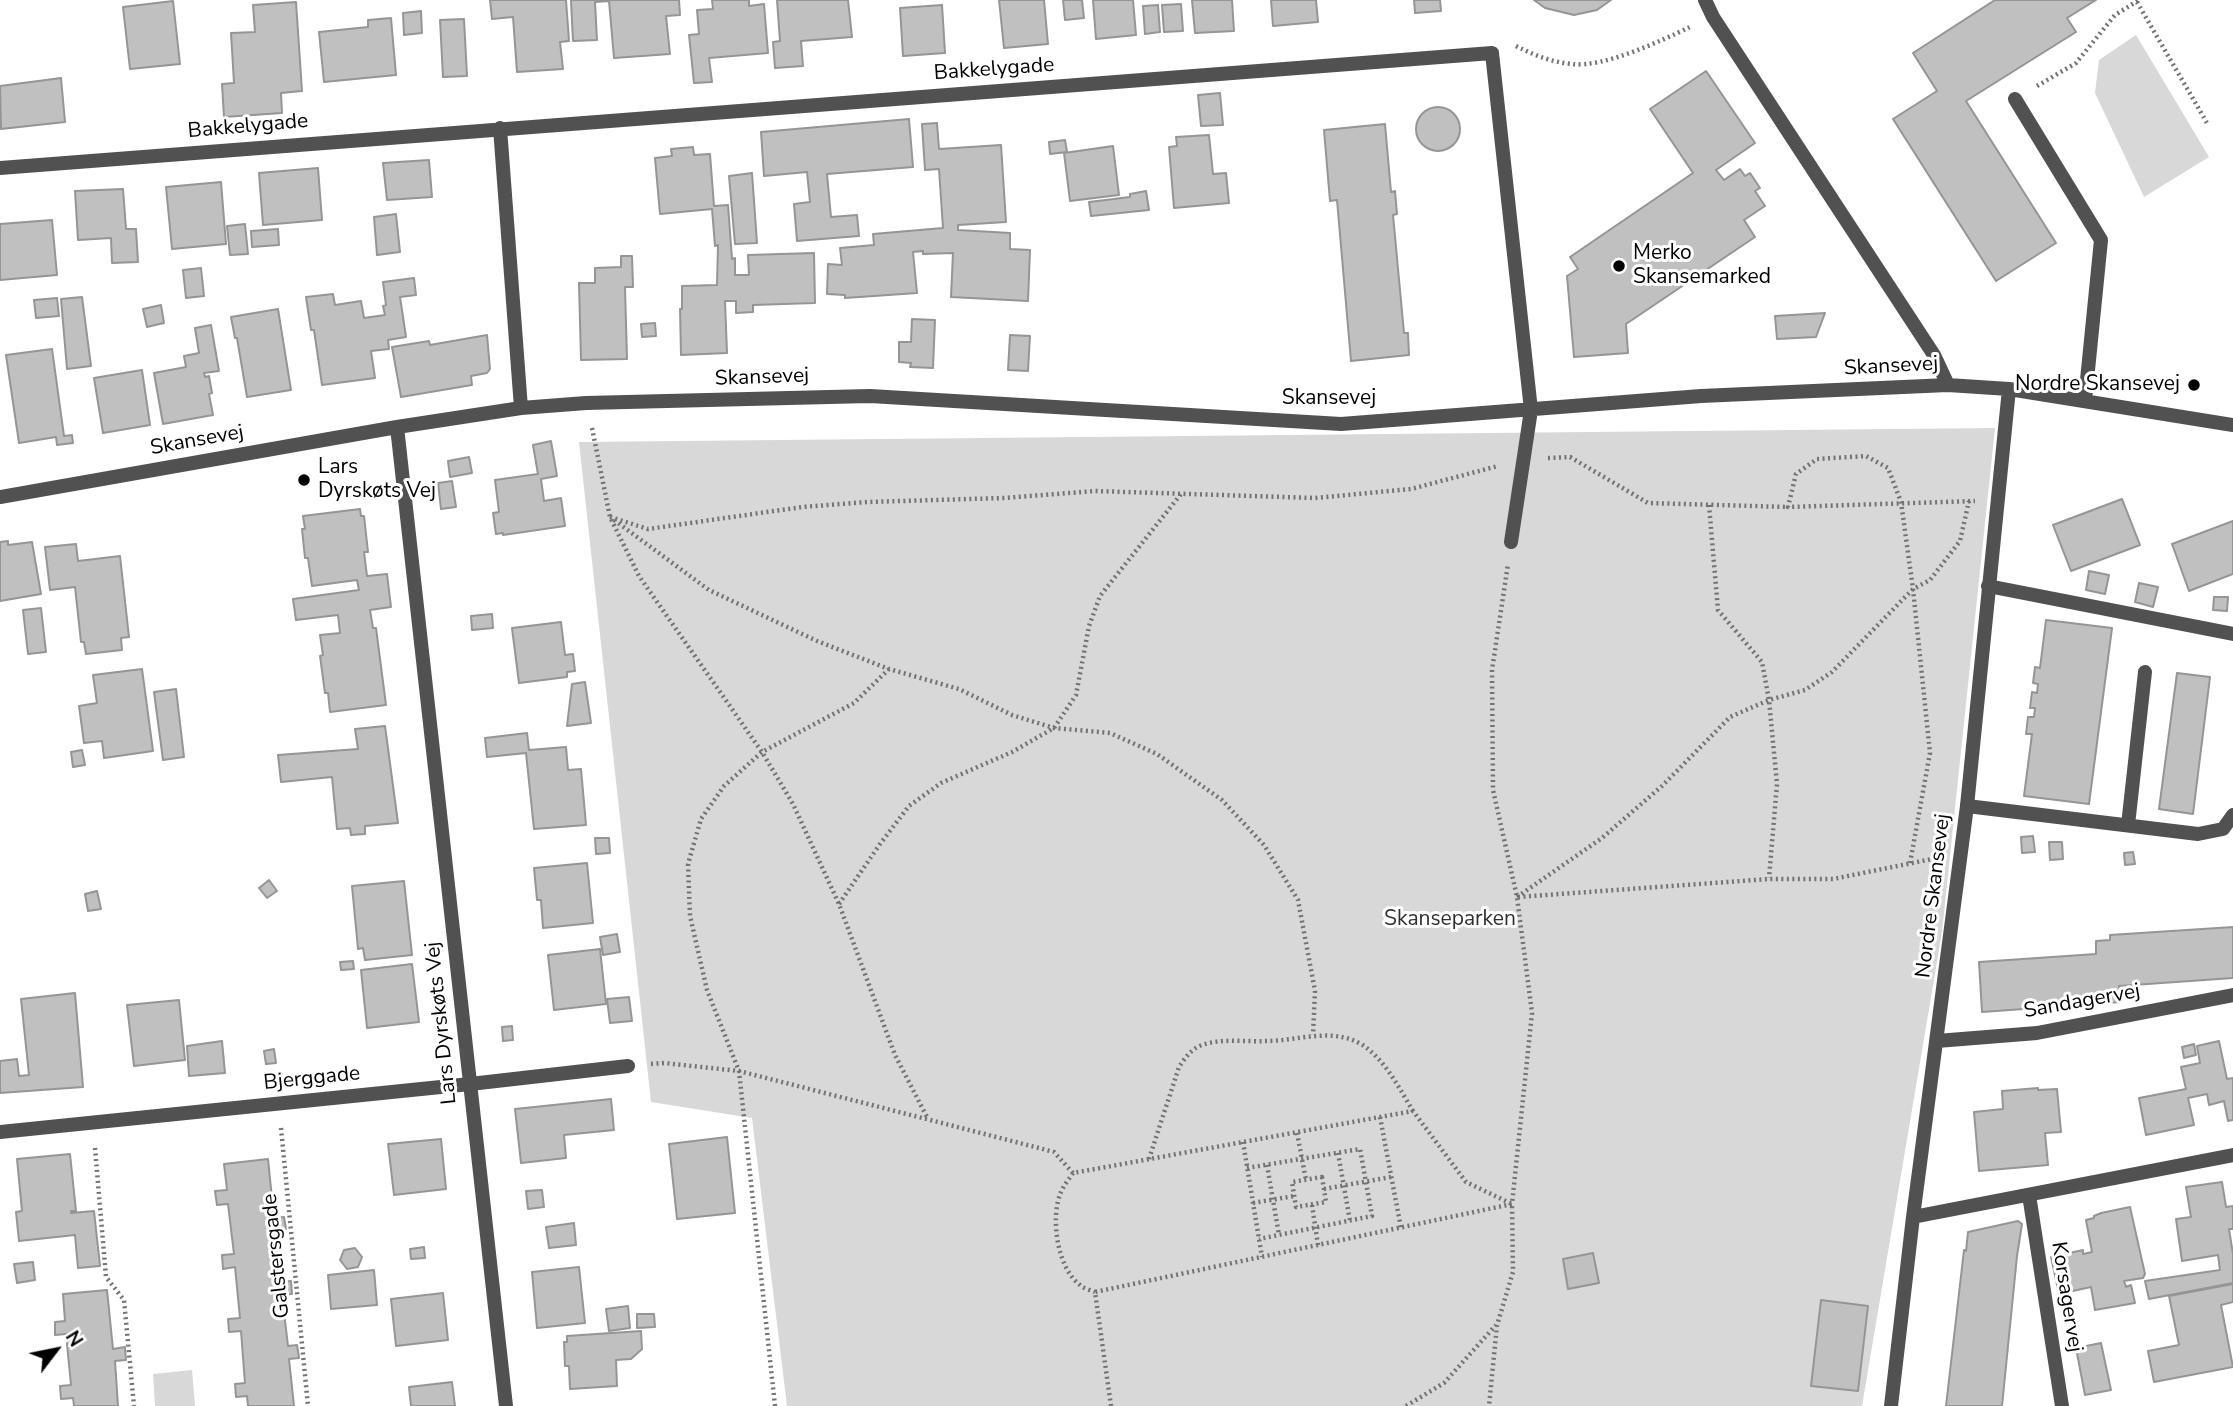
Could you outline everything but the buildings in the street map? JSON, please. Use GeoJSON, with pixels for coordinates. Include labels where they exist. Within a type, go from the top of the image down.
{"type":"FeatureCollection","features":[{"type":"Feature","properties":{"kind":"street"},"geometry":{"type":"LineString","coordinates":[[1705,0],[1713,17],[1934,355],[1948,385]]}},
{"type":"Feature","properties":{"kind":"street"},"geometry":{"type":"LineString","coordinates":[[1492,53],[1531,410],[1511,542]]}},
{"type":"Feature","properties":{"kind":"street","name":"Bakkelygade"},"geometry":{"type":"LineString","coordinates":[[0,168],[1492,53]]}},
{"type":"Feature","properties":{"kind":"street"},"geometry":{"type":"LineString","coordinates":[[2015,99],[2101,240],[2085,400]]}},
{"type":"Feature","properties":{"kind":"street"},"geometry":{"type":"LineString","coordinates":[[500,128],[521,408]]}},
{"type":"Feature","properties":{"kind":"street","name":"Skansevej"},"geometry":{"type":"LineString","coordinates":[[0,497],[397,427],[521,408],[586,403],[870,396],[1341,424],[1701,396],[1948,385],[2009,389],[2233,425]]}},
{"type":"Feature","properties":{"kind":"street","name":"Nordre Skansevej"},"geometry":{"type":"LineString","coordinates":[[1891,1406],[1967,806],[2009,389]]}},
{"type":"Feature","properties":{"kind":"street","name":"Lars Dyrskøts Vej"},"geometry":{"type":"LineString","coordinates":[[397,427],[506,1406]]}},
{"type":"Feature","properties":{"kind":"street"},"geometry":{"type":"LineString","coordinates":[[1988,586],[2233,634]]}},
{"type":"Feature","properties":{"kind":"street"},"geometry":{"type":"LineString","coordinates":[[2128,825],[2145,673]]}},
{"type":"Feature","properties":{"kind":"street"},"geometry":{"type":"LineString","coordinates":[[1967,806],[2198,834],[2223,828],[2233,816]]}},
{"type":"Feature","properties":{"kind":"street","name":"Sandagervej"},"geometry":{"type":"LineString","coordinates":[[1937,1041],[2037,1033],[2233,995]]}},
{"type":"Feature","properties":{"kind":"street","name":"Bjerggade"},"geometry":{"type":"LineString","coordinates":[[0,1132],[628,1066]]}},
{"type":"Feature","properties":{"kind":"street"},"geometry":{"type":"LineString","coordinates":[[1913,1217],[2233,1155]]}},
{"type":"Feature","properties":{"kind":"street","name":"Korsagervej"},"geometry":{"type":"LineString","coordinates":[[2029,1195],[2062,1406]]}},
{"type":"Feature","properties":{"kind":"path"},"geometry":{"type":"LineString","coordinates":[[2015,99],[2076,63],[2115,15],[2138,1],[2207,123]]}},
{"type":"Feature","properties":{"kind":"path"},"geometry":{"type":"LineString","coordinates":[[1492,53],[1510,43],[1543,59],[1575,65],[1614,57],[1654,44],[1713,17]]}},
{"type":"Feature","properties":{"kind":"path"},"geometry":{"type":"LineString","coordinates":[[586,403],[610,517],[639,576],[762,752],[793,804],[839,904],[895,1055],[929,1120]]}},
{"type":"Feature","properties":{"kind":"path"},"geometry":{"type":"LineString","coordinates":[[1788,507],[1796,474],[1817,459],[1866,456],[1888,468],[1901,502],[1930,753],[1910,863]]}},
{"type":"Feature","properties":{"kind":"path"},"geometry":{"type":"LineString","coordinates":[[610,517],[648,529],[802,507],[1095,491],[1315,498],[1411,489],[1523,459],[1570,457],[1648,503],[1788,507],[1970,500],[1997,503]]}},
{"type":"Feature","properties":{"kind":"path"},"geometry":{"type":"LineString","coordinates":[[839,904],[909,806],[941,783],[1012,752],[1054,728],[1076,695],[1089,626],[1100,596],[1182,493]]}},
{"type":"Feature","properties":{"kind":"path"},"geometry":{"type":"LineString","coordinates":[[1517,897],[1602,838],[1662,786],[1730,716],[1769,700],[1805,690],[1832,672],[1913,589],[1930,580],[1960,541],[1970,500]]}},
{"type":"Feature","properties":{"kind":"path"},"geometry":{"type":"LineString","coordinates":[[1709,505],[1718,610],[1762,662],[1769,700],[1777,784],[1769,879]]}},
{"type":"Feature","properties":{"kind":"path"},"geometry":{"type":"LineString","coordinates":[[610,517],[709,590],[817,641],[889,669],[959,689],[1012,715],[1054,728],[1111,733],[1157,754],[1222,800],[1264,845],[1298,900],[1315,990],[1313,1035]]}},
{"type":"Feature","properties":{"kind":"path"},"geometry":{"type":"LineString","coordinates":[[1489,1406],[1497,1325],[1513,1272],[1512,1204],[1532,1013],[1517,897],[1493,790],[1492,670],[1511,542]]}},
{"type":"Feature","properties":{"kind":"path"},"geometry":{"type":"LineString","coordinates":[[775,1406],[738,1071],[707,990],[690,916],[688,864],[701,819],[724,786],[762,752],[854,703],[889,669]]}},
{"type":"Feature","properties":{"kind":"path"},"geometry":{"type":"LineString","coordinates":[[1517,897],[1769,879],[1833,879],[1961,854]]}},
{"type":"Feature","properties":{"kind":"path"},"geometry":{"type":"LineString","coordinates":[[1149,1159],[1179,1067],[1188,1054],[1202,1045],[1233,1041],[1270,1041],[1313,1035],[1341,1037],[1360,1044],[1379,1059],[1413,1111],[1466,1182],[1512,1204]]}},
{"type":"Feature","properties":{"kind":"path"},"geometry":{"type":"LineString","coordinates":[[664,1063],[738,1071],[1054,1152],[1073,1172]]}},
{"type":"Feature","properties":{"kind":"path","name":"Galstersgade"},"geometry":{"type":"LineString","coordinates":[[278,1104],[308,1406]]}},
{"type":"Feature","properties":{"kind":"path"},"geometry":{"type":"LineString","coordinates":[[1413,1111],[1073,1172],[1061,1192],[1056,1213],[1057,1241],[1070,1274],[1081,1286],[1096,1293],[1512,1204]]}},
{"type":"Feature","properties":{"kind":"path"},"geometry":{"type":"LineString","coordinates":[[1380,1117],[1401,1228]]}},
{"type":"Feature","properties":{"kind":"path"},"geometry":{"type":"LineString","coordinates":[[93,1122],[106,1277],[124,1300],[134,1406]]}},
{"type":"Feature","properties":{"kind":"path"},"geometry":{"type":"LineString","coordinates":[[1297,1132],[1306,1180]]}},
{"type":"Feature","properties":{"kind":"path"},"geometry":{"type":"LineString","coordinates":[[1242,1142],[1262,1257]]}},
{"type":"Feature","properties":{"kind":"path"},"geometry":{"type":"LineString","coordinates":[[1247,1168],[1360,1149],[1372,1216],[1259,1239]]}},
{"type":"Feature","properties":{"kind":"path"},"geometry":{"type":"LineString","coordinates":[[1338,1153],[1350,1221]]}},
{"type":"Feature","properties":{"kind":"path"},"geometry":{"type":"LineString","coordinates":[[1267,1165],[1279,1235]]}},
{"type":"Feature","properties":{"kind":"path"},"geometry":{"type":"LineString","coordinates":[[1322,1177],[1324,1189],[1326,1202],[1296,1208],[1292,1182],[1322,1177]]}},
{"type":"Feature","properties":{"kind":"path"},"geometry":{"type":"LineString","coordinates":[[1324,1189],[1391,1177]]}},
{"type":"Feature","properties":{"kind":"path"},"geometry":{"type":"LineString","coordinates":[[1253,1203],[1294,1195]]}},
{"type":"Feature","properties":{"kind":"path"},"geometry":{"type":"LineString","coordinates":[[1312,1205],[1318,1245]]}},
{"type":"Feature","properties":{"kind":"path"},"geometry":{"type":"LineString","coordinates":[[1096,1293],[1111,1406]]}},
{"type":"Feature","properties":{"kind":"path"},"geometry":{"type":"LineString","coordinates":[[1406,1406],[1444,1383],[1497,1325]]}},
{"type":"Feature","properties":{"kind":"green space"},"geometry":{"type":"Polygon","coordinates":[[[2136,35],[2209,157],[2144,197],[2095,93],[2099,60],[2136,35]]]}},
{"type":"Feature","properties":{"kind":"green space","name":"Skanseparken"},"geometry":{"type":"Polygon","coordinates":[[[1995,428],[1942,932],[1862,1406],[787,1406],[752,1118],[651,1102],[579,442],[1995,428]]]}},
{"type":"Feature","properties":{"kind":"green space"},"geometry":{"type":"Polygon","coordinates":[[[192,1370],[195,1406],[155,1406],[153,1374],[192,1370]]]}},
{"type":"Feature","properties":{"kind":"place","name":"Merko Skansemarked"},"geometry":{"type":"Point","coordinates":[1619,266]}},
{"type":"Feature","properties":{"kind":"place","name":"Nordre Skansevej"},"geometry":{"type":"Point","coordinates":[2194,385]}},
{"type":"Feature","properties":{"kind":"place","name":"Lars Dyrskøts Vej"},"geometry":{"type":"Point","coordinates":[304,480]}}]}
